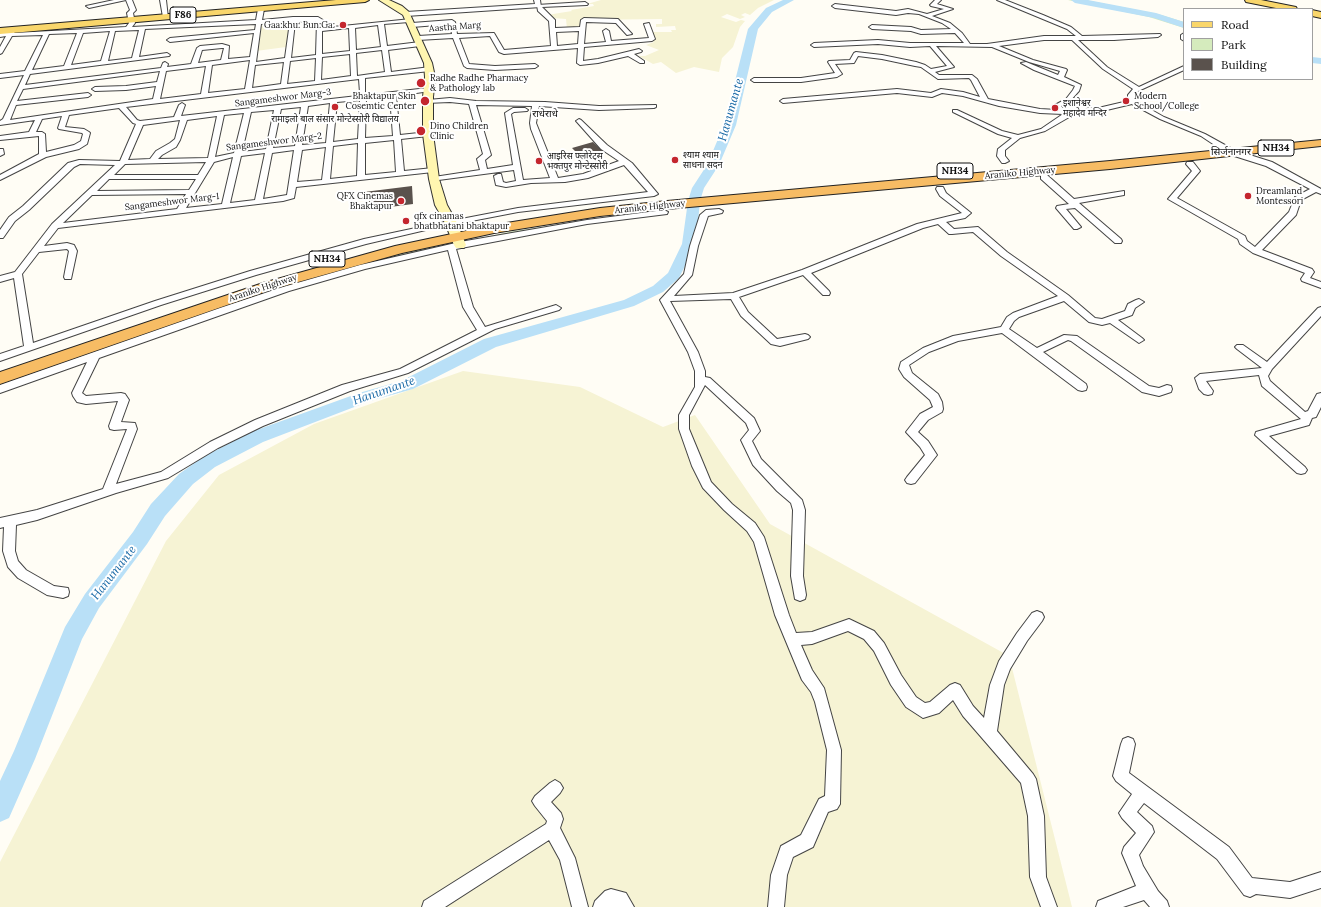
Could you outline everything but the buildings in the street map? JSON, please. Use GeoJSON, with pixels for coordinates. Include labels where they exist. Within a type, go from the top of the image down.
{"type":"FeatureCollection","features":[{"type":"Feature","properties":{"kind":"highway","name":"Araniko Highway"},"geometry":{"type":"LineString","coordinates":[[0,378],[268,286],[386,253],[546,213],[722,201],[1102,166],[1321,137]]}},
{"type":"Feature","properties":{"kind":"highway","name":"Araniko Highway"},"geometry":{"type":"LineString","coordinates":[[1227,149],[1321,143]]}},
{"type":"Feature","properties":{"kind":"highway","name":"Araniko Highway"},"geometry":{"type":"LineString","coordinates":[[0,368],[265,277],[326,260],[455,236]]}},
{"type":"Feature","properties":{"kind":"main road","name":"F86"},"geometry":{"type":"LineString","coordinates":[[0,30],[12,32],[366,0]]}},
{"type":"Feature","properties":{"kind":"main road"},"geometry":{"type":"LineString","coordinates":[[383,0],[399,8],[409,20],[430,70],[428,90],[428,134],[433,174],[441,205],[455,236]]}},
{"type":"Feature","properties":{"kind":"main road"},"geometry":{"type":"LineString","coordinates":[[1249,0],[1287,8]]}},
{"type":"Feature","properties":{"kind":"street"},"geometry":{"type":"LineString","coordinates":[[89,6],[123,0]]}},
{"type":"Feature","properties":{"kind":"street"},"geometry":{"type":"LineString","coordinates":[[128,28],[132,23],[130,13],[132,10],[129,0]]}},
{"type":"Feature","properties":{"kind":"street"},"geometry":{"type":"LineString","coordinates":[[163,0],[166,17]]}},
{"type":"Feature","properties":{"kind":"street"},"geometry":{"type":"LineString","coordinates":[[926,16],[950,9],[934,5],[938,0]]}},
{"type":"Feature","properties":{"kind":"street"},"geometry":{"type":"LineString","coordinates":[[1000,0],[1069,28],[1080,37]]}},
{"type":"Feature","properties":{"kind":"street"},"geometry":{"type":"LineString","coordinates":[[538,3],[540,10],[547,17],[552,19],[554,47],[609,44],[651,39],[646,24]]}},
{"type":"Feature","properties":{"kind":"street"},"geometry":{"type":"LineString","coordinates":[[320,30],[381,24],[538,3],[585,4]]}},
{"type":"Feature","properties":{"kind":"street"},"geometry":{"type":"LineString","coordinates":[[835,6],[896,14],[908,11],[926,16],[944,22],[957,31],[968,45]]}},
{"type":"Feature","properties":{"kind":"street"},"geometry":{"type":"LineString","coordinates":[[248,90],[260,9]]}},
{"type":"Feature","properties":{"kind":"street"},"geometry":{"type":"LineString","coordinates":[[284,86],[293,19]]}},
{"type":"Feature","properties":{"kind":"street"},"geometry":{"type":"LineString","coordinates":[[0,35],[12,32],[47,33],[293,19],[318,19],[320,20],[318,82]]}},
{"type":"Feature","properties":{"kind":"street"},"geometry":{"type":"LineString","coordinates":[[409,20],[452,22],[455,36],[467,66],[495,68],[535,66]]}},
{"type":"Feature","properties":{"kind":"street"},"geometry":{"type":"LineString","coordinates":[[628,34],[618,21],[584,20],[580,63],[598,61],[639,50]]}},
{"type":"Feature","properties":{"kind":"street"},"geometry":{"type":"LineString","coordinates":[[381,24],[388,74]]}},
{"type":"Feature","properties":{"kind":"street"},"geometry":{"type":"LineString","coordinates":[[156,101],[173,26]]}},
{"type":"Feature","properties":{"kind":"street"},"geometry":{"type":"LineString","coordinates":[[352,27],[354,78]]}},
{"type":"Feature","properties":{"kind":"street"},"geometry":{"type":"LineString","coordinates":[[872,27],[916,29],[921,32],[957,31]]}},
{"type":"Feature","properties":{"kind":"street"},"geometry":{"type":"LineString","coordinates":[[135,59],[142,28]]}},
{"type":"Feature","properties":{"kind":"street"},"geometry":{"type":"LineString","coordinates":[[104,63],[113,29]]}},
{"type":"Feature","properties":{"kind":"street"},"geometry":{"type":"LineString","coordinates":[[553,30],[582,29]]}},
{"type":"Feature","properties":{"kind":"street"},"geometry":{"type":"LineString","coordinates":[[67,67],[81,31]]}},
{"type":"Feature","properties":{"kind":"street"},"geometry":{"type":"LineString","coordinates":[[170,40],[257,31]]}},
{"type":"Feature","properties":{"kind":"street"},"geometry":{"type":"LineString","coordinates":[[606,31],[609,44]]}},
{"type":"Feature","properties":{"kind":"street"},"geometry":{"type":"LineString","coordinates":[[0,52],[12,32]]}},
{"type":"Feature","properties":{"kind":"street"},"geometry":{"type":"LineString","coordinates":[[2,123],[6,120],[47,33]]}},
{"type":"Feature","properties":{"kind":"street","name":"Aastha Marg"},"geometry":{"type":"LineString","coordinates":[[21,86],[224,62],[287,60],[385,48],[455,36],[492,34],[501,51],[504,52],[554,47]]}},
{"type":"Feature","properties":{"kind":"street"},"geometry":{"type":"LineString","coordinates":[[814,45],[867,42],[910,45],[931,44],[994,46],[1032,39],[1072,37],[1130,38],[1158,35]]}},
{"type":"Feature","properties":{"kind":"street"},"geometry":{"type":"LineString","coordinates":[[1072,37],[1105,68],[1138,89]]}},
{"type":"Feature","properties":{"kind":"street"},"geometry":{"type":"LineString","coordinates":[[930,71],[951,67],[931,44]]}},
{"type":"Feature","properties":{"kind":"street"},"geometry":{"type":"LineString","coordinates":[[994,46],[1031,61],[1064,70],[1060,79]]}},
{"type":"Feature","properties":{"kind":"street"},"geometry":{"type":"LineString","coordinates":[[194,65],[199,49],[207,48],[227,47],[224,62]]}},
{"type":"Feature","properties":{"kind":"street"},"geometry":{"type":"LineString","coordinates":[[628,53],[642,62]]}},
{"type":"Feature","properties":{"kind":"street"},"geometry":{"type":"LineString","coordinates":[[754,80],[801,80],[837,75],[839,74],[831,62],[852,62],[856,54],[882,57],[924,66],[938,77],[970,76],[974,79],[986,101]]}},
{"type":"Feature","properties":{"kind":"street"},"geometry":{"type":"LineString","coordinates":[[0,76],[167,55]]}},
{"type":"Feature","properties":{"kind":"street"},"geometry":{"type":"LineString","coordinates":[[1024,63],[1060,79],[1078,85],[1076,91],[1068,100],[1057,106],[1066,113]]}},
{"type":"Feature","properties":{"kind":"street"},"geometry":{"type":"LineString","coordinates":[[204,95],[209,64]]}},
{"type":"Feature","properties":{"kind":"street"},"geometry":{"type":"LineString","coordinates":[[1133,102],[1131,101],[1132,93],[1183,68]]}},
{"type":"Feature","properties":{"kind":"street"},"geometry":{"type":"LineString","coordinates":[[13,103],[121,106],[204,95],[430,70]]}},
{"type":"Feature","properties":{"kind":"street"},"geometry":{"type":"LineString","coordinates":[[2,123],[66,114],[84,104],[104,76]]}},
{"type":"Feature","properties":{"kind":"street"},"geometry":{"type":"LineString","coordinates":[[361,177],[362,77]]}},
{"type":"Feature","properties":{"kind":"street"},"geometry":{"type":"LineString","coordinates":[[95,89],[160,84]]}},
{"type":"Feature","properties":{"kind":"street","name":"Sangameshwor Marg-3"},"geometry":{"type":"LineString","coordinates":[[140,123],[278,108],[363,96],[428,90]]}},
{"type":"Feature","properties":{"kind":"street"},"geometry":{"type":"LineString","coordinates":[[783,101],[897,91],[932,95],[941,91],[963,94],[986,101],[1019,108],[1066,113],[1090,110],[1094,111],[1133,102],[1162,118],[1203,135],[1227,149],[1269,164],[1318,191]]}},
{"type":"Feature","properties":{"kind":"street"},"geometry":{"type":"LineString","coordinates":[[393,94],[400,173]]}},
{"type":"Feature","properties":{"kind":"street"},"geometry":{"type":"LineString","coordinates":[[428,102],[450,100],[535,107],[599,108],[654,106]]}},
{"type":"Feature","properties":{"kind":"street"},"geometry":{"type":"LineString","coordinates":[[326,181],[334,101]]}},
{"type":"Feature","properties":{"kind":"street"},"geometry":{"type":"LineString","coordinates":[[476,103],[472,104],[487,154],[481,159],[484,172]]}},
{"type":"Feature","properties":{"kind":"street"},"geometry":{"type":"LineString","coordinates":[[305,104],[293,185],[400,173],[433,174],[484,172],[518,167]]}},
{"type":"Feature","properties":{"kind":"street"},"geometry":{"type":"LineString","coordinates":[[152,161],[159,154],[173,145],[178,139],[182,105]]}},
{"type":"Feature","properties":{"kind":"street"},"geometry":{"type":"LineString","coordinates":[[0,279],[15,275],[55,226],[122,162],[140,123],[135,122],[121,106]]}},
{"type":"Feature","properties":{"kind":"street"},"geometry":{"type":"LineString","coordinates":[[520,182],[508,113],[513,110],[535,107]]}},
{"type":"Feature","properties":{"kind":"street"},"geometry":{"type":"LineString","coordinates":[[535,107],[534,129],[555,181]]}},
{"type":"Feature","properties":{"kind":"street"},"geometry":{"type":"LineString","coordinates":[[258,202],[278,108]]}},
{"type":"Feature","properties":{"kind":"street"},"geometry":{"type":"LineString","coordinates":[[956,110],[992,130],[1018,137]]}},
{"type":"Feature","properties":{"kind":"street"},"geometry":{"type":"LineString","coordinates":[[225,206],[239,154],[248,111]]}},
{"type":"Feature","properties":{"kind":"street"},"geometry":{"type":"LineString","coordinates":[[1005,161],[1001,156],[1002,149],[1018,137],[1043,130],[1051,126],[1066,113]]}},
{"type":"Feature","properties":{"kind":"street"},"geometry":{"type":"LineString","coordinates":[[0,178],[44,156],[76,147],[84,142],[87,133],[84,131],[61,128],[66,114]]}},
{"type":"Feature","properties":{"kind":"street"},"geometry":{"type":"LineString","coordinates":[[180,211],[211,160],[221,114]]}},
{"type":"Feature","properties":{"kind":"street"},"geometry":{"type":"LineString","coordinates":[[32,134],[39,119]]}},
{"type":"Feature","properties":{"kind":"street"},"geometry":{"type":"LineString","coordinates":[[0,389],[95,354],[286,289],[363,268],[455,236],[518,210],[654,194],[625,162],[604,147],[579,121]]}},
{"type":"Feature","properties":{"kind":"street"},"geometry":{"type":"LineString","coordinates":[[0,138],[42,134],[44,156]]}},
{"type":"Feature","properties":{"kind":"street","name":"Sangameshwor Marg-2"},"geometry":{"type":"LineString","coordinates":[[0,236],[12,219],[26,208],[71,165],[79,162],[211,160],[239,154],[270,150],[428,134]]}},
{"type":"Feature","properties":{"kind":"street"},"geometry":{"type":"LineString","coordinates":[[498,176],[499,183],[510,185],[520,182],[555,181],[585,176],[625,162]]}},
{"type":"Feature","properties":{"kind":"street"},"geometry":{"type":"LineString","coordinates":[[1190,164],[1196,171],[1172,199],[1242,238],[1243,242],[1256,251],[1309,271],[1310,272],[1305,279],[1321,285]]}},
{"type":"Feature","properties":{"kind":"street"},"geometry":{"type":"LineString","coordinates":[[107,177],[201,176]]}},
{"type":"Feature","properties":{"kind":"street"},"geometry":{"type":"LineString","coordinates":[[1044,177],[1118,241]]}},
{"type":"Feature","properties":{"kind":"street","name":"Sangameshwor Marg-1"},"geometry":{"type":"LineString","coordinates":[[55,226],[283,199],[291,196],[293,185]]}},
{"type":"Feature","properties":{"kind":"street"},"geometry":{"type":"LineString","coordinates":[[668,298],[734,296],[805,272],[892,237],[940,220],[962,216],[967,213],[943,194],[940,189]]}},
{"type":"Feature","properties":{"kind":"street"},"geometry":{"type":"LineString","coordinates":[[1256,251],[1293,213],[1298,199],[1318,191]]}},
{"type":"Feature","properties":{"kind":"street"},"geometry":{"type":"LineString","coordinates":[[90,193],[192,192]]}},
{"type":"Feature","properties":{"kind":"street"},"geometry":{"type":"LineString","coordinates":[[1077,227],[1060,208],[1121,193]]}},
{"type":"Feature","properties":{"kind":"street"},"geometry":{"type":"LineString","coordinates":[[722,201],[704,215],[694,246],[688,275],[665,300],[693,352],[700,371],[700,387],[684,415],[684,429],[707,485],[728,507],[751,527],[760,541],[782,615],[807,675],[817,688],[822,702],[834,750],[832,804],[824,804],[808,841],[787,852],[779,875],[776,907]]}},
{"type":"Feature","properties":{"kind":"street"},"geometry":{"type":"LineString","coordinates":[[962,216],[1004,254],[1065,297],[1092,320],[1102,322],[1129,313],[1131,306],[1139,302]]}},
{"type":"Feature","properties":{"kind":"street"},"geometry":{"type":"LineString","coordinates":[[940,220],[952,232],[976,229]]}},
{"type":"Feature","properties":{"kind":"street"},"geometry":{"type":"LineString","coordinates":[[455,236],[468,307],[483,332]]}},
{"type":"Feature","properties":{"kind":"street"},"geometry":{"type":"LineString","coordinates":[[0,358],[158,303],[290,261],[364,242],[455,236]]}},
{"type":"Feature","properties":{"kind":"street"},"geometry":{"type":"LineString","coordinates":[[35,250],[67,246],[71,247],[73,251],[68,277]]}},
{"type":"Feature","properties":{"kind":"street"},"geometry":{"type":"LineString","coordinates":[[0,272],[15,275]]}},
{"type":"Feature","properties":{"kind":"street"},"geometry":{"type":"LineString","coordinates":[[805,272],[826,294]]}},
{"type":"Feature","properties":{"kind":"street"},"geometry":{"type":"LineString","coordinates":[[15,275],[29,348]]}},
{"type":"Feature","properties":{"kind":"street"},"geometry":{"type":"LineString","coordinates":[[734,296],[744,314],[774,342],[780,343],[805,337]]}},
{"type":"Feature","properties":{"kind":"street"},"geometry":{"type":"LineString","coordinates":[[1004,330],[1010,319],[1016,315],[1065,297]]}},
{"type":"Feature","properties":{"kind":"street"},"geometry":{"type":"LineString","coordinates":[[63,592],[52,591],[22,574],[12,563],[5,522],[37,515],[164,475],[214,445],[259,423],[346,388],[404,371],[500,325],[556,308]]}},
{"type":"Feature","properties":{"kind":"street"},"geometry":{"type":"LineString","coordinates":[[1321,310],[1266,370],[1263,376],[1266,383],[1303,416],[1312,414],[1321,397]]}},
{"type":"Feature","properties":{"kind":"street"},"geometry":{"type":"LineString","coordinates":[[1111,319],[1139,340]]}},
{"type":"Feature","properties":{"kind":"street"},"geometry":{"type":"LineString","coordinates":[[911,480],[931,455],[924,444],[911,432],[924,417],[938,409],[937,402],[934,397],[908,375],[904,369],[904,364],[926,350],[956,338],[1004,330],[1082,387]]}},
{"type":"Feature","properties":{"kind":"street"},"geometry":{"type":"LineString","coordinates":[[1036,352],[1067,337],[1074,338],[1146,389],[1159,392],[1168,389]]}},
{"type":"Feature","properties":{"kind":"street"},"geometry":{"type":"LineString","coordinates":[[1240,347],[1266,370]]}},
{"type":"Feature","properties":{"kind":"street"},"geometry":{"type":"LineString","coordinates":[[95,354],[77,393],[81,399],[86,400],[121,396],[124,400],[114,426],[127,424],[131,426],[132,429],[107,492]]}},
{"type":"Feature","properties":{"kind":"street"},"geometry":{"type":"LineString","coordinates":[[1208,391],[1203,386],[1200,378],[1266,370]]}},
{"type":"Feature","properties":{"kind":"street"},"geometry":{"type":"LineString","coordinates":[[706,380],[750,421],[755,431],[746,440],[757,462],[781,488],[796,500],[799,510],[797,576],[800,595]]}},
{"type":"Feature","properties":{"kind":"street"},"geometry":{"type":"LineString","coordinates":[[1301,470],[1260,435],[1305,422],[1307,416]]}},
{"type":"Feature","properties":{"kind":"street"},"geometry":{"type":"LineString","coordinates":[[989,734],[997,685],[1004,666],[1022,637],[1037,617]]}},
{"type":"Feature","properties":{"kind":"street"},"geometry":{"type":"LineString","coordinates":[[792,640],[812,638],[849,625],[869,635],[879,647],[896,680],[911,702],[923,711],[934,708],[955,690],[968,711],[1028,778],[1036,816],[1038,877],[1049,907]]}},
{"type":"Feature","properties":{"kind":"street"},"geometry":{"type":"LineString","coordinates":[[1128,744],[1121,776],[1223,853],[1250,889],[1254,886],[1290,890],[1321,880]]}},
{"type":"Feature","properties":{"kind":"street"},"geometry":{"type":"LineString","coordinates":[[430,907],[552,829],[555,819],[540,801],[555,788]]}},
{"type":"Feature","properties":{"kind":"street"},"geometry":{"type":"LineString","coordinates":[[1143,792],[1127,814],[1146,832],[1130,853],[1137,871],[1161,907]]}},
{"type":"Feature","properties":{"kind":"street"},"geometry":{"type":"LineString","coordinates":[[552,829],[567,858],[580,907]]}},
{"type":"Feature","properties":{"kind":"street"},"geometry":{"type":"LineString","coordinates":[[1104,907],[1149,890]]}},
{"type":"Feature","properties":{"kind":"street"},"geometry":{"type":"LineString","coordinates":[[601,907],[611,897],[620,899],[626,907]]}},
{"type":"Feature","properties":{"kind":"shaded area"},"geometry":{"type":"Polygon","coordinates":[[[601,0],[774,0],[758,8],[750,15],[745,13],[741,15],[745,17],[740,19],[727,14],[721,17],[736,22],[741,20],[745,21],[740,27],[733,47],[722,58],[719,72],[694,67],[676,73],[661,62],[653,64],[639,56],[645,56],[659,50],[646,45],[654,42],[651,40],[652,32],[672,32],[671,30],[676,30],[675,26],[656,27],[656,24],[662,24],[662,19],[584,20],[581,28],[567,29],[566,19],[552,18],[547,15],[594,6],[593,4],[587,4],[601,0]]]}},
{"type":"Feature","properties":{"kind":"shaded area"},"geometry":{"type":"Polygon","coordinates":[[[290,22],[286,47],[256,51],[261,23],[290,22]]]}},
{"type":"Feature","properties":{"kind":"shaded area"},"geometry":{"type":"Polygon","coordinates":[[[463,371],[580,387],[663,427],[695,415],[770,524],[1009,656],[1072,907],[0,907],[0,862],[166,541],[219,475],[314,424],[463,371]]]}},
{"type":"Feature","properties":{"kind":"green space"},"geometry":{"type":"Polygon","coordinates":[[[1068,0],[1085,0],[1158,14],[1183,22],[1183,28],[1149,17],[1068,0]]]}},
{"type":"Feature","properties":{"kind":"green space"},"geometry":{"type":"Polygon","coordinates":[[[659,210],[661,211],[583,221],[659,210]]]}},
{"type":"Feature","properties":{"kind":"green space"},"geometry":{"type":"Polygon","coordinates":[[[583,221],[466,241],[514,231],[583,221]]]}},
{"type":"Feature","properties":{"kind":"green space"},"geometry":{"type":"Polygon","coordinates":[[[436,246],[436,248],[375,263],[0,386],[0,384],[264,291],[375,260],[436,246]]]}},
{"type":"Feature","properties":{"kind":"waterway","name":"Hanumante"},"geometry":{"type":"LineString","coordinates":[[0,809],[23,759],[73,634],[92,601],[140,538],[158,510],[186,479],[209,462],[257,437],[365,397],[407,385],[490,343],[629,303],[658,289],[674,275],[689,244],[694,201],[698,188],[713,165],[730,125],[753,29],[769,10],[790,0]]}},
{"type":"Feature","properties":{"kind":"waterway"},"geometry":{"type":"LineString","coordinates":[[1075,0],[1156,16],[1183,25]]}},
{"type":"Feature","properties":{"kind":"waterway"},"geometry":{"type":"LineString","coordinates":[[1313,60],[1321,61]]}},
{"type":"Feature","properties":{"kind":"place","name":"Gaa:khu: Bun:Ga:"},"geometry":{"type":"Point","coordinates":[343,25]}},
{"type":"Feature","properties":{"kind":"place","name":"Radhe Radhe Pharmacy & Pathology lab"},"geometry":{"type":"Point","coordinates":[421,83]}},
{"type":"Feature","properties":{"kind":"place","name":"Bhaktapur Skin Cosemtic Center"},"geometry":{"type":"Point","coordinates":[425,101]}},
{"type":"Feature","properties":{"kind":"place","name":"Modern School/College"},"geometry":{"type":"Point","coordinates":[1126,101]}},
{"type":"Feature","properties":{"kind":"place","name":"रामाइलो बाल संसार मोन्टेस्सोरी विद्यालय"},"geometry":{"type":"Point","coordinates":[335,107]}},
{"type":"Feature","properties":{"kind":"place","name":"इशानेश्वर महादेव मन्दिर"},"geometry":{"type":"Point","coordinates":[1055,108]}},
{"type":"Feature","properties":{"kind":"place","name":"Dino Children Clinic"},"geometry":{"type":"Point","coordinates":[421,131]}},
{"type":"Feature","properties":{"kind":"place","name":"श्याम श्याम साधना सदन"},"geometry":{"type":"Point","coordinates":[675,160]}},
{"type":"Feature","properties":{"kind":"place","name":"आइरिस फ्लोरेट्स भक्तपुर मोन्टेस्सोरी"},"geometry":{"type":"Point","coordinates":[539,161]}},
{"type":"Feature","properties":{"kind":"place","name":"Dreamland Montessori"},"geometry":{"type":"Point","coordinates":[1248,196]}},
{"type":"Feature","properties":{"kind":"place","name":"QFX Cinemas Bhaktapur"},"geometry":{"type":"Point","coordinates":[401,201]}},
{"type":"Feature","properties":{"kind":"place","name":"qfx cinamas bhatbhatani bhaktapur"},"geometry":{"type":"Point","coordinates":[406,221]}},
{"type":"Feature","properties":{"kind":"district","name":"राधेराधे"},"geometry":{"type":"Point","coordinates":[545,114]}},
{"type":"Feature","properties":{"kind":"district","name":"सिर्जनानगर"},"geometry":{"type":"Point","coordinates":[1231,152]}}]}
